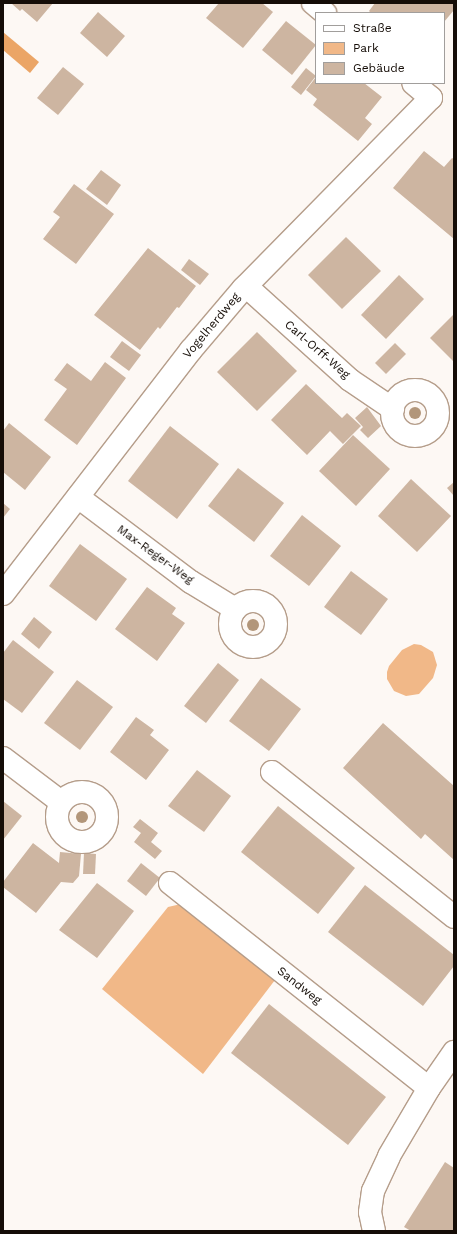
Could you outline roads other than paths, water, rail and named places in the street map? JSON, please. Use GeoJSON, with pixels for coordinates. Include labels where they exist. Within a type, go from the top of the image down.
{"type":"FeatureCollection","features":[{"type":"Feature","properties":{"kind":"street"},"geometry":{"type":"LineString","coordinates":[[313,3],[324,12]]}},
{"type":"Feature","properties":{"kind":"street","name":"Vogelherdweg"},"geometry":{"type":"LineString","coordinates":[[3,594],[191,350],[246,286],[430,98],[414,84]]}},
{"type":"Feature","properties":{"kind":"street","name":"Carl-Orff-Weg"},"geometry":{"type":"LineString","coordinates":[[246,286],[350,380],[392,409]]}},
{"type":"Feature","properties":{"kind":"street","name":"Max-Reger-Weg"},"geometry":{"type":"LineString","coordinates":[[78,497],[191,582],[235,609]]}},
{"type":"Feature","properties":{"kind":"street"},"geometry":{"type":"LineString","coordinates":[[3,758],[61,802]]}},
{"type":"Feature","properties":{"kind":"street"},"geometry":{"type":"LineString","coordinates":[[272,772],[454,917]]}},
{"type":"Feature","properties":{"kind":"street","name":"Sandweg"},"geometry":{"type":"LineString","coordinates":[[170,883],[429,1088]]}},
{"type":"Feature","properties":{"kind":"street"},"geometry":{"type":"LineString","coordinates":[[374,1231],[370,1212],[373,1191],[389,1156],[429,1088],[454,1052]]}}]}
